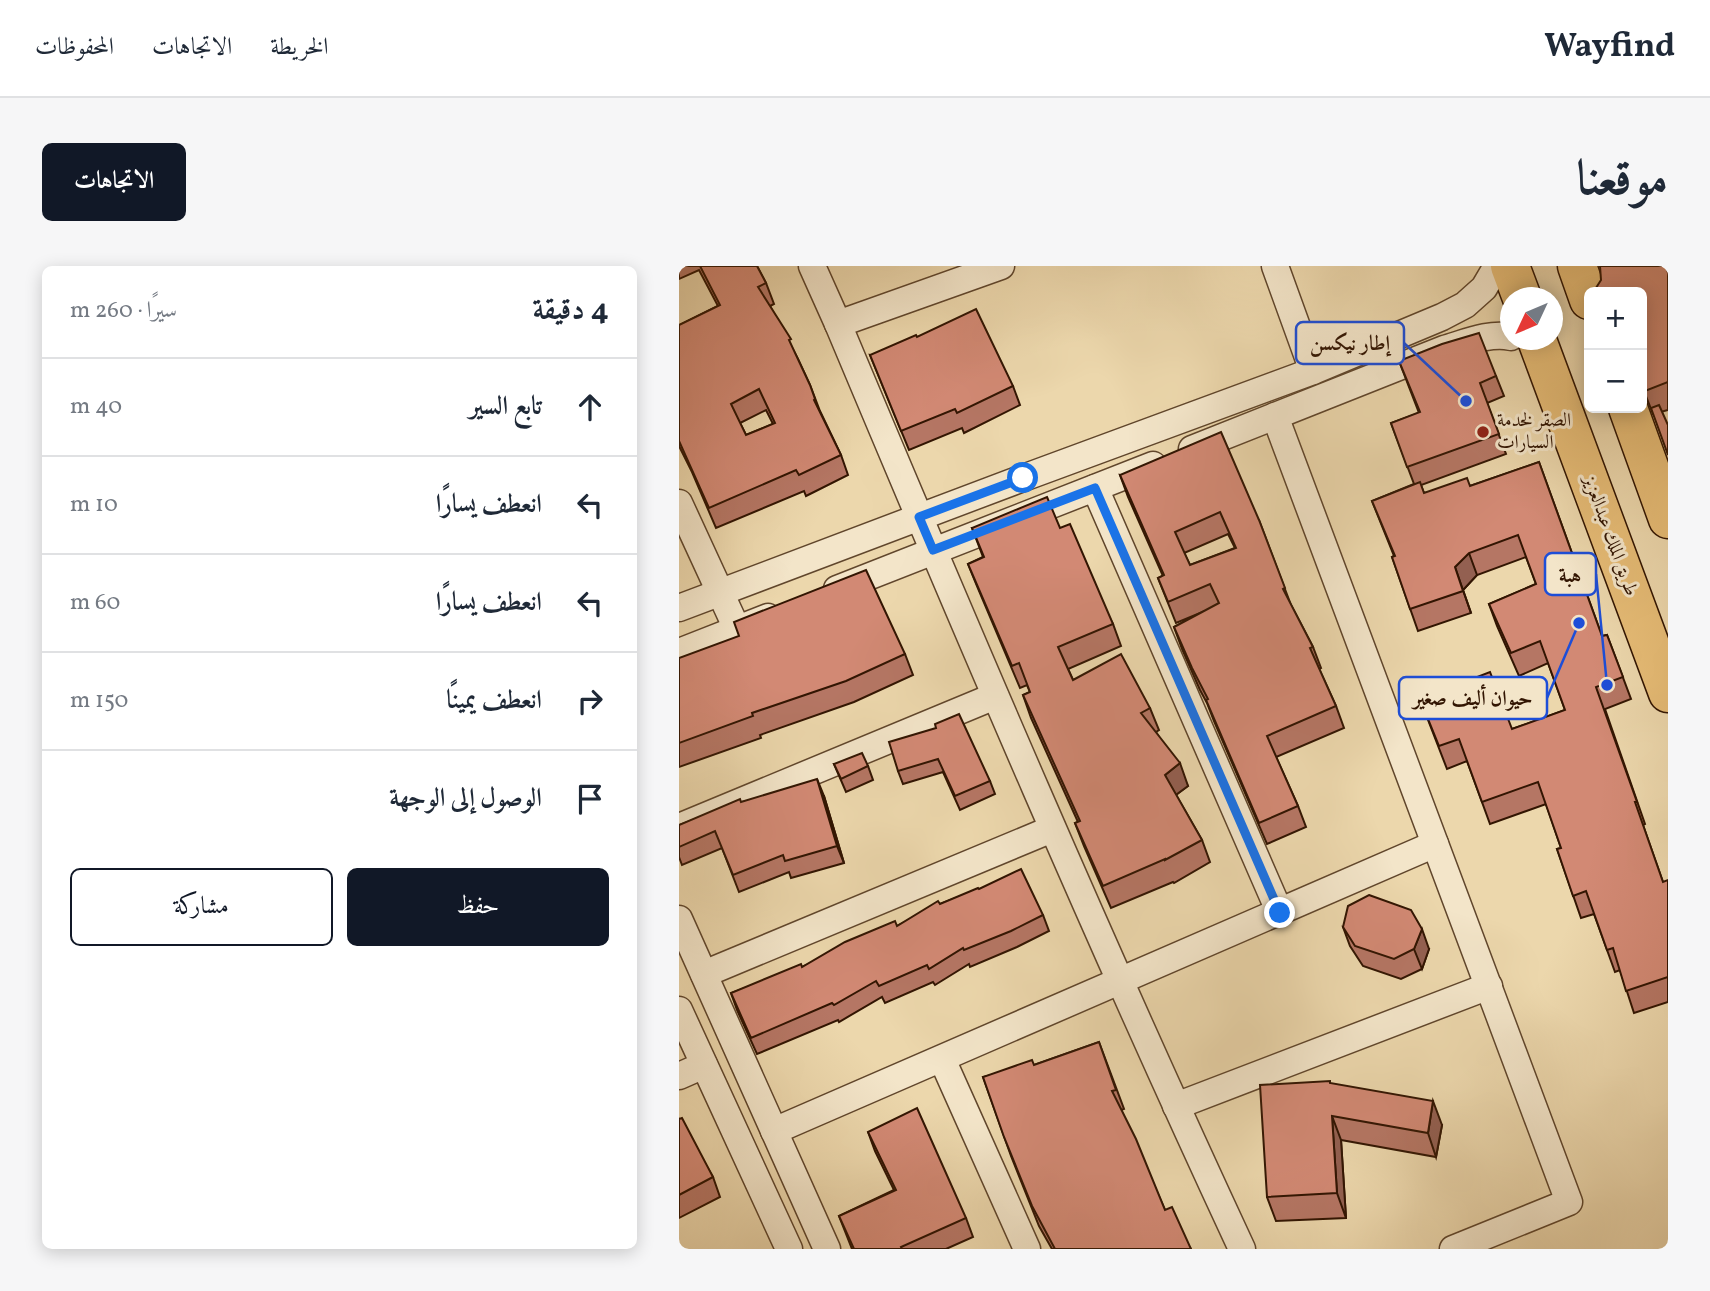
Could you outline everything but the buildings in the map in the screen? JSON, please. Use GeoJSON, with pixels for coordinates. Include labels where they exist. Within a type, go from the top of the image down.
{"type":"FeatureCollection","features":[{"type":"Feature","properties":{"kind":"highway"},"geometry":{"type":"LineString","coordinates":[[1510,266],[1518,287]]}},
{"type":"Feature","properties":{"kind":"highway"},"geometry":{"type":"LineString","coordinates":[[1577,266],[1584,287]]}},
{"type":"Feature","properties":{"kind":"highway","name":"طريق الملك عبدالعزيز"},"geometry":{"type":"LineString","coordinates":[[1530,350],[1668,694]]}},
{"type":"Feature","properties":{"kind":"highway"},"geometry":{"type":"LineString","coordinates":[[1630,413],[1668,519]]}},
{"type":"Feature","properties":{"kind":"street"},"geometry":{"type":"LineString","coordinates":[[812,266],[1052,829],[1242,1249]]}},
{"type":"Feature","properties":{"kind":"street"},"geometry":{"type":"LineString","coordinates":[[838,324],[1001,266]]}},
{"type":"Feature","properties":{"kind":"street"},"geometry":{"type":"LineString","coordinates":[[1275,266],[1314,371]]}},
{"type":"Feature","properties":{"kind":"street"},"geometry":{"type":"LineString","coordinates":[[786,610],[689,648],[680,605],[1314,371],[1465,305],[1484,288],[1497,266]]}},
{"type":"Feature","properties":{"kind":"street"},"geometry":{"type":"LineString","coordinates":[[1454,311],[1464,343]]}},
{"type":"Feature","properties":{"kind":"street"},"geometry":{"type":"LineString","coordinates":[[810,600],[1444,349],[1500,335]]}},
{"type":"Feature","properties":{"kind":"street"},"geometry":{"type":"LineString","coordinates":[[1275,416],[1569,1202],[1453,1249]]}},
{"type":"Feature","properties":{"kind":"street"},"geometry":{"type":"LineString","coordinates":[[1095,488],[1280,913]]}},
{"type":"Feature","properties":{"kind":"street"},"geometry":{"type":"LineString","coordinates":[[679,503],[737,629]]}},
{"type":"Feature","properties":{"kind":"street"},"geometry":{"type":"LineString","coordinates":[[679,827],[995,696]]}},
{"type":"Feature","properties":{"kind":"street"},"geometry":{"type":"LineString","coordinates":[[704,974],[1052,829]]}},
{"type":"Feature","properties":{"kind":"street"},"geometry":{"type":"LineString","coordinates":[[774,1130],[1435,844]]}},
{"type":"Feature","properties":{"kind":"street"},"geometry":{"type":"LineString","coordinates":[[679,919],[827,1249]]}},
{"type":"Feature","properties":{"kind":"street"},"geometry":{"type":"LineString","coordinates":[[1176,1106],[1489,986]]}},
{"type":"Feature","properties":{"kind":"street"},"geometry":{"type":"LineString","coordinates":[[679,1010],[783,1247]]}},
{"type":"Feature","properties":{"kind":"street"},"geometry":{"type":"LineString","coordinates":[[942,1059],[1027,1249]]}},
{"type":"Feature","properties":{"kind":"street"},"geometry":{"type":"LineString","coordinates":[[679,1076],[704,1065]]}},
{"type":"Feature","properties":{"kind":"place","name":"إطار نيكسن"},"geometry":{"type":"Point","coordinates":[1466,401]}},
{"type":"Feature","properties":{"kind":"place","name":"الصقر لخدمة السيارات"},"geometry":{"type":"Point","coordinates":[1483,432]}},
{"type":"Feature","properties":{"kind":"place","name":"حيوان أليف صغير"},"geometry":{"type":"Point","coordinates":[1579,623]}},
{"type":"Feature","properties":{"kind":"place","name":"هبة"},"geometry":{"type":"Point","coordinates":[1607,685]}},
{"type":"Feature","properties":{"kind":"route"},"geometry":{"type":"LineString","coordinates":[[1023,478],[919,517],[933,550],[1095,488],[1280,913]]}}]}
